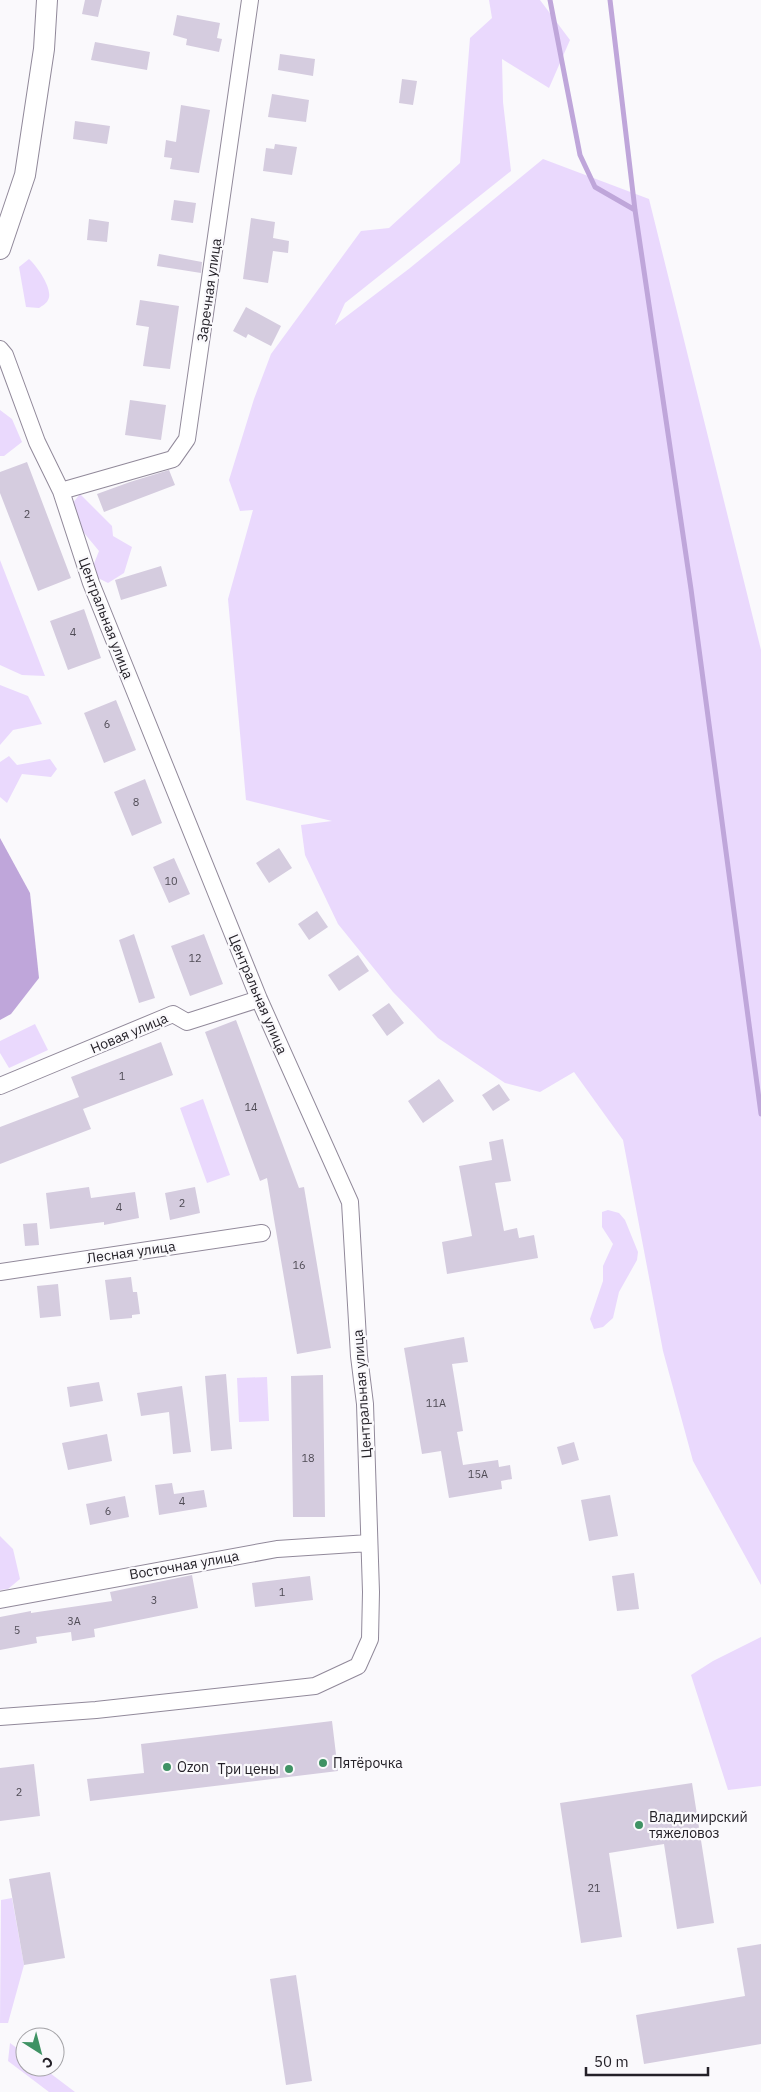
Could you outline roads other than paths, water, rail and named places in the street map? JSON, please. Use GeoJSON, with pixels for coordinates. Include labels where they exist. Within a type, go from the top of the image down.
{"type":"FeatureCollection","features":[{"type":"Feature","properties":{"kind":"street"},"geometry":{"type":"LineString","coordinates":[[0,249],[25,174],[44,49],[47,0]]}},
{"type":"Feature","properties":{"kind":"street","name":"Заречная улица"},"geometry":{"type":"LineString","coordinates":[[60,491],[173,459],[187,439],[250,0]]}},
{"type":"Feature","properties":{"kind":"street","name":"Центральная улица"},"geometry":{"type":"LineString","coordinates":[[0,349],[5,356],[37,442],[60,491],[91,583],[259,999],[350,1202],[359,1356],[365,1404],[370,1543],[370,1638],[358,1666],[315,1686],[96,1710],[0,1718]]}},
{"type":"Feature","properties":{"kind":"street","name":"Новая улица"},"geometry":{"type":"LineString","coordinates":[[0,1086],[173,1014],[187,1022],[259,999]]}},
{"type":"Feature","properties":{"kind":"street","name":"Лесная улица"},"geometry":{"type":"LineString","coordinates":[[0,1272],[262,1233]]}},
{"type":"Feature","properties":{"kind":"street","name":"Восточная улица"},"geometry":{"type":"LineString","coordinates":[[0,1600],[277,1549],[370,1543]]}},
{"type":"Feature","properties":{"kind":"waterway"},"geometry":{"type":"LineString","coordinates":[[550,0],[580,155],[595,187],[635,210]]}},
{"type":"Feature","properties":{"kind":"waterway"},"geometry":{"type":"LineString","coordinates":[[610,0],[635,210],[691,589],[761,1114]]}},
{"type":"Feature","properties":{"kind":"place","name":"Пятёрочка"},"geometry":{"type":"Point","coordinates":[323,1763]}},
{"type":"Feature","properties":{"kind":"place","name":"Ozon"},"geometry":{"type":"Point","coordinates":[167,1767]}},
{"type":"Feature","properties":{"kind":"place","name":"Три цены"},"geometry":{"type":"Point","coordinates":[289,1769]}},
{"type":"Feature","properties":{"kind":"place","name":"Владимирский тяжеловоз"},"geometry":{"type":"Point","coordinates":[639,1825]}}]}
